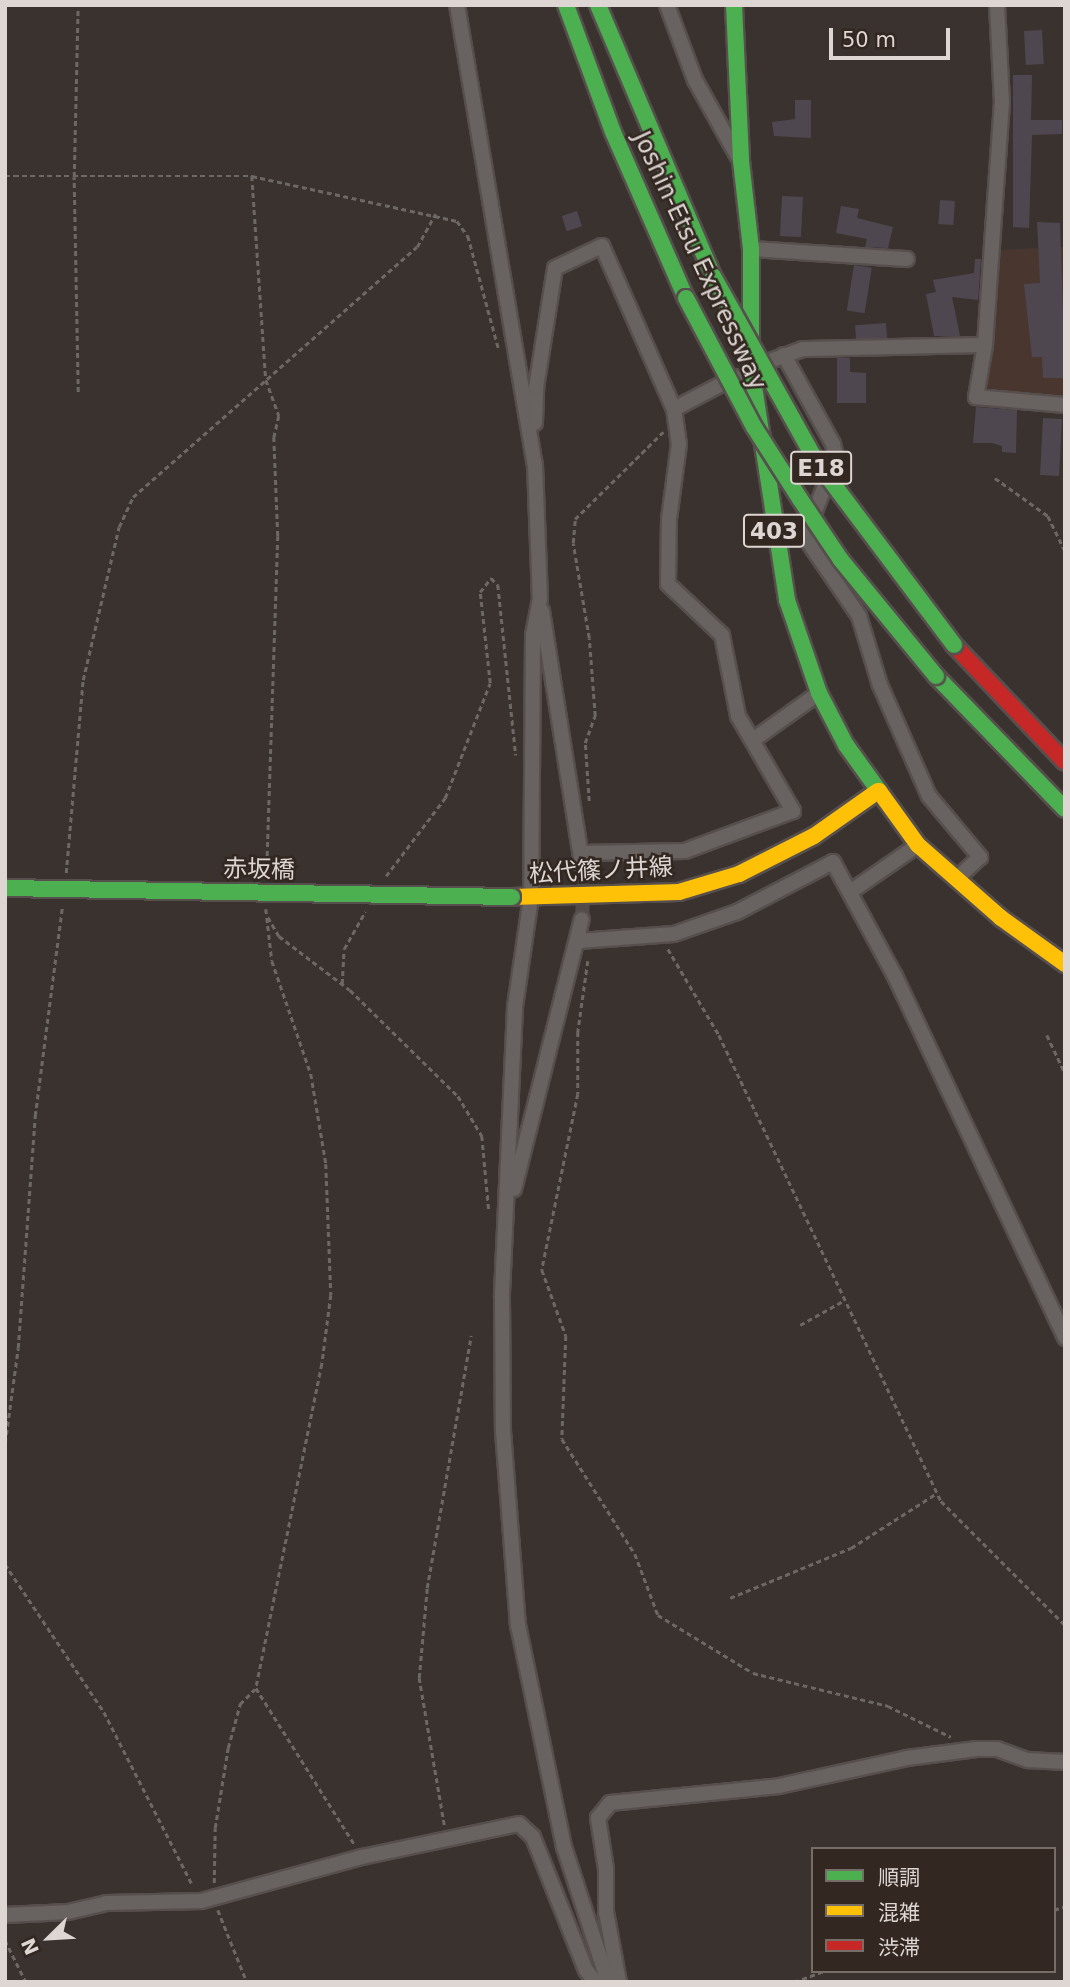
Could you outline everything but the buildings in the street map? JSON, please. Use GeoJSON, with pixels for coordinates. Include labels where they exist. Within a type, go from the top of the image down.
{"type":"FeatureCollection","features":[{"type":"Feature","properties":{"kind":"main road","name":"Joshin-Etsu Expressway"},"geometry":{"type":"LineString","coordinates":[[566,5],[613,132],[686,298],[754,427],[841,560],[936,676],[1065,809]]}},
{"type":"Feature","properties":{"kind":"main road","name":"Joshin-Etsu Expressway"},"geometry":{"type":"LineString","coordinates":[[598,5],[677,201],[713,276],[816,461],[954,645],[1065,762]]}},
{"type":"Feature","properties":{"kind":"main road","name":"403"},"geometry":{"type":"LineString","coordinates":[[734,5],[741,161],[751,249],[751,367],[787,600],[819,693],[878,791],[918,845],[956,879],[1065,964]]}},
{"type":"Feature","properties":{"kind":"main road","name":"松代篠ノ井線"},"geometry":{"type":"LineString","coordinates":[[512,897],[679,892],[739,874],[814,836],[878,791]]}},
{"type":"Feature","properties":{"kind":"main road","name":"赤坂橋"},"geometry":{"type":"LineString","coordinates":[[5,888],[512,897]]}},
{"type":"Feature","properties":{"kind":"street"},"geometry":{"type":"LineString","coordinates":[[457,5],[535,464]]}},
{"type":"Feature","properties":{"kind":"street"},"geometry":{"type":"LineString","coordinates":[[667,5],[695,80],[741,161]]}},
{"type":"Feature","properties":{"kind":"street"},"geometry":{"type":"LineString","coordinates":[[997,5],[1002,103],[985,345],[976,397],[1065,405]]}},
{"type":"Feature","properties":{"kind":"street"},"geometry":{"type":"LineString","coordinates":[[582,853],[685,851],[793,811],[738,716],[722,635],[668,584],[669,519],[679,444],[675,414],[602,246],[555,268],[536,387],[535,464],[540,599],[584,875]]}},
{"type":"Feature","properties":{"kind":"street"},"geometry":{"type":"LineString","coordinates":[[751,249],[907,259]]}},
{"type":"Feature","properties":{"kind":"street"},"geometry":{"type":"LineString","coordinates":[[675,414],[751,367],[803,349],[985,345]]}},
{"type":"Feature","properties":{"kind":"street"},"geometry":{"type":"LineString","coordinates":[[784,355],[833,444],[836,457],[805,537],[859,616],[880,685],[929,796],[979,857],[956,879]]}},
{"type":"Feature","properties":{"kind":"street"},"geometry":{"type":"LineString","coordinates":[[540,599],[533,635],[531,898],[515,1007],[507,1146],[509,1213],[502,1297],[503,1431],[518,1625],[564,1847],[608,1982]]}},
{"type":"Feature","properties":{"kind":"street"},"geometry":{"type":"LineString","coordinates":[[752,740],[819,693]]}},
{"type":"Feature","properties":{"kind":"street"},"geometry":{"type":"LineString","coordinates":[[850,892],[918,845]]}},
{"type":"Feature","properties":{"kind":"street"},"geometry":{"type":"LineString","coordinates":[[585,941],[660,936],[737,912],[833,862],[895,976],[1065,1338]]}},
{"type":"Feature","properties":{"kind":"street"},"geometry":{"type":"LineString","coordinates":[[509,1213],[585,941],[582,919]]}},
{"type":"Feature","properties":{"kind":"street"},"geometry":{"type":"LineString","coordinates":[[619,1982],[606,1912],[606,1869],[598,1818],[610,1803],[779,1786],[907,1758],[976,1749],[997,1749],[1028,1760],[1065,1762]]}},
{"type":"Feature","properties":{"kind":"street"},"geometry":{"type":"LineString","coordinates":[[5,1915],[68,1912],[106,1903],[208,1900],[362,1857],[512,1823],[525,1826],[586,1970],[595,1982]]}},
{"type":"Feature","properties":{"kind":"path"},"geometry":{"type":"LineString","coordinates":[[78,5],[74,177],[78,392]]}},
{"type":"Feature","properties":{"kind":"path"},"geometry":{"type":"LineString","coordinates":[[5,176],[252,176],[435,214],[457,221],[468,236],[499,351]]}},
{"type":"Feature","properties":{"kind":"path"},"geometry":{"type":"LineString","coordinates":[[252,176],[266,380],[279,416],[274,437],[278,536],[267,887]]}},
{"type":"Feature","properties":{"kind":"path"},"geometry":{"type":"LineString","coordinates":[[65,881],[83,680],[119,527],[133,497],[417,247],[435,214]]}},
{"type":"Feature","properties":{"kind":"path"},"geometry":{"type":"LineString","coordinates":[[590,812],[584,743],[595,716],[589,638],[573,543],[575,519],[675,414]]}},
{"type":"Feature","properties":{"kind":"path"},"geometry":{"type":"LineString","coordinates":[[995,478],[1048,516],[1065,551]]}},
{"type":"Feature","properties":{"kind":"path"},"geometry":{"type":"LineString","coordinates":[[384,880],[445,798],[490,683],[480,592],[491,578],[498,585],[517,767],[532,779]]}},
{"type":"Feature","properties":{"kind":"path"},"geometry":{"type":"LineString","coordinates":[[5,1443],[22,1305],[35,1116],[64,895]]}},
{"type":"Feature","properties":{"kind":"path"},"geometry":{"type":"LineString","coordinates":[[208,1900],[215,1828],[228,1748],[240,1704],[256,1688],[322,1364],[331,1295],[327,1164],[311,1074],[272,961],[266,901]]}},
{"type":"Feature","properties":{"kind":"path"},"geometry":{"type":"LineString","coordinates":[[342,984],[344,949],[371,903]]}},
{"type":"Feature","properties":{"kind":"path"},"geometry":{"type":"LineString","coordinates":[[266,914],[279,936],[342,984],[458,1096],[472,1115],[482,1136],[490,1224]]}},
{"type":"Feature","properties":{"kind":"path"},"geometry":{"type":"LineString","coordinates":[[660,936],[719,1035],[937,1493],[1065,1625]]}},
{"type":"Feature","properties":{"kind":"path"},"geometry":{"type":"LineString","coordinates":[[585,941],[578,1032],[578,1094],[542,1270],[566,1336],[562,1439],[635,1554],[658,1615],[753,1673],[888,1706],[976,1749]]}},
{"type":"Feature","properties":{"kind":"path"},"geometry":{"type":"LineString","coordinates":[[1047,1035],[1065,1073]]}},
{"type":"Feature","properties":{"kind":"path"},"geometry":{"type":"LineString","coordinates":[[800,1325],[845,1300]]}},
{"type":"Feature","properties":{"kind":"path"},"geometry":{"type":"LineString","coordinates":[[449,1837],[419,1678],[427,1588],[471,1336]]}},
{"type":"Feature","properties":{"kind":"path"},"geometry":{"type":"LineString","coordinates":[[730,1598],[851,1548],[937,1493]]}},
{"type":"Feature","properties":{"kind":"path"},"geometry":{"type":"LineString","coordinates":[[5,1564],[104,1712],[208,1900],[247,1982]]}},
{"type":"Feature","properties":{"kind":"path"},"geometry":{"type":"LineString","coordinates":[[256,1688],[362,1857]]}},
{"type":"Feature","properties":{"kind":"path"},"geometry":{"type":"LineString","coordinates":[[5,1940],[26,1982]]}},
{"type":"Feature","properties":{"kind":"path"},"geometry":{"type":"LineString","coordinates":[[793,1982],[819,1973]]}},
{"type":"Feature","properties":{"kind":"shaded area"},"geometry":{"type":"Polygon","coordinates":[[[1065,247],[1065,400],[986,388],[992,250],[1065,247]]]}},
{"type":"Feature","properties":{"kind":"tunnel"},"geometry":{"type":"LineString","coordinates":[[582,919],[584,875]]}},
{"type":"Feature","properties":{"kind":"traffic: fast"},"geometry":{"type":"LineString","coordinates":[[566,5],[613,132],[686,298]]}},
{"type":"Feature","properties":{"kind":"traffic: fast"},"geometry":{"type":"LineString","coordinates":[[598,5],[713,276]]}},
{"type":"Feature","properties":{"kind":"traffic: fast"},"geometry":{"type":"LineString","coordinates":[[734,5],[741,161],[751,249],[751,367],[787,600],[819,693],[846,745],[879,791]]}},
{"type":"Feature","properties":{"kind":"traffic: fast"},"geometry":{"type":"LineString","coordinates":[[713,276],[816,461],[954,645]]}},
{"type":"Feature","properties":{"kind":"traffic: fast"},"geometry":{"type":"LineString","coordinates":[[686,298],[754,427],[800,499],[841,560],[936,676]]}},
{"type":"Feature","properties":{"kind":"traffic: fast"},"geometry":{"type":"LineString","coordinates":[[936,676],[1065,809]]}},
{"type":"Feature","properties":{"kind":"traffic: fast"},"geometry":{"type":"LineString","coordinates":[[5,888],[512,897]]}},
{"type":"Feature","properties":{"kind":"traffic: slow"},"geometry":{"type":"LineString","coordinates":[[512,897],[679,892],[739,874],[814,836],[878,791]]}},
{"type":"Feature","properties":{"kind":"traffic: slow"},"geometry":{"type":"LineString","coordinates":[[879,791],[918,845],[1001,918],[1065,964]]}},
{"type":"Feature","properties":{"kind":"traffic: jam"},"geometry":{"type":"LineString","coordinates":[[954,645],[1065,762]]}}]}
